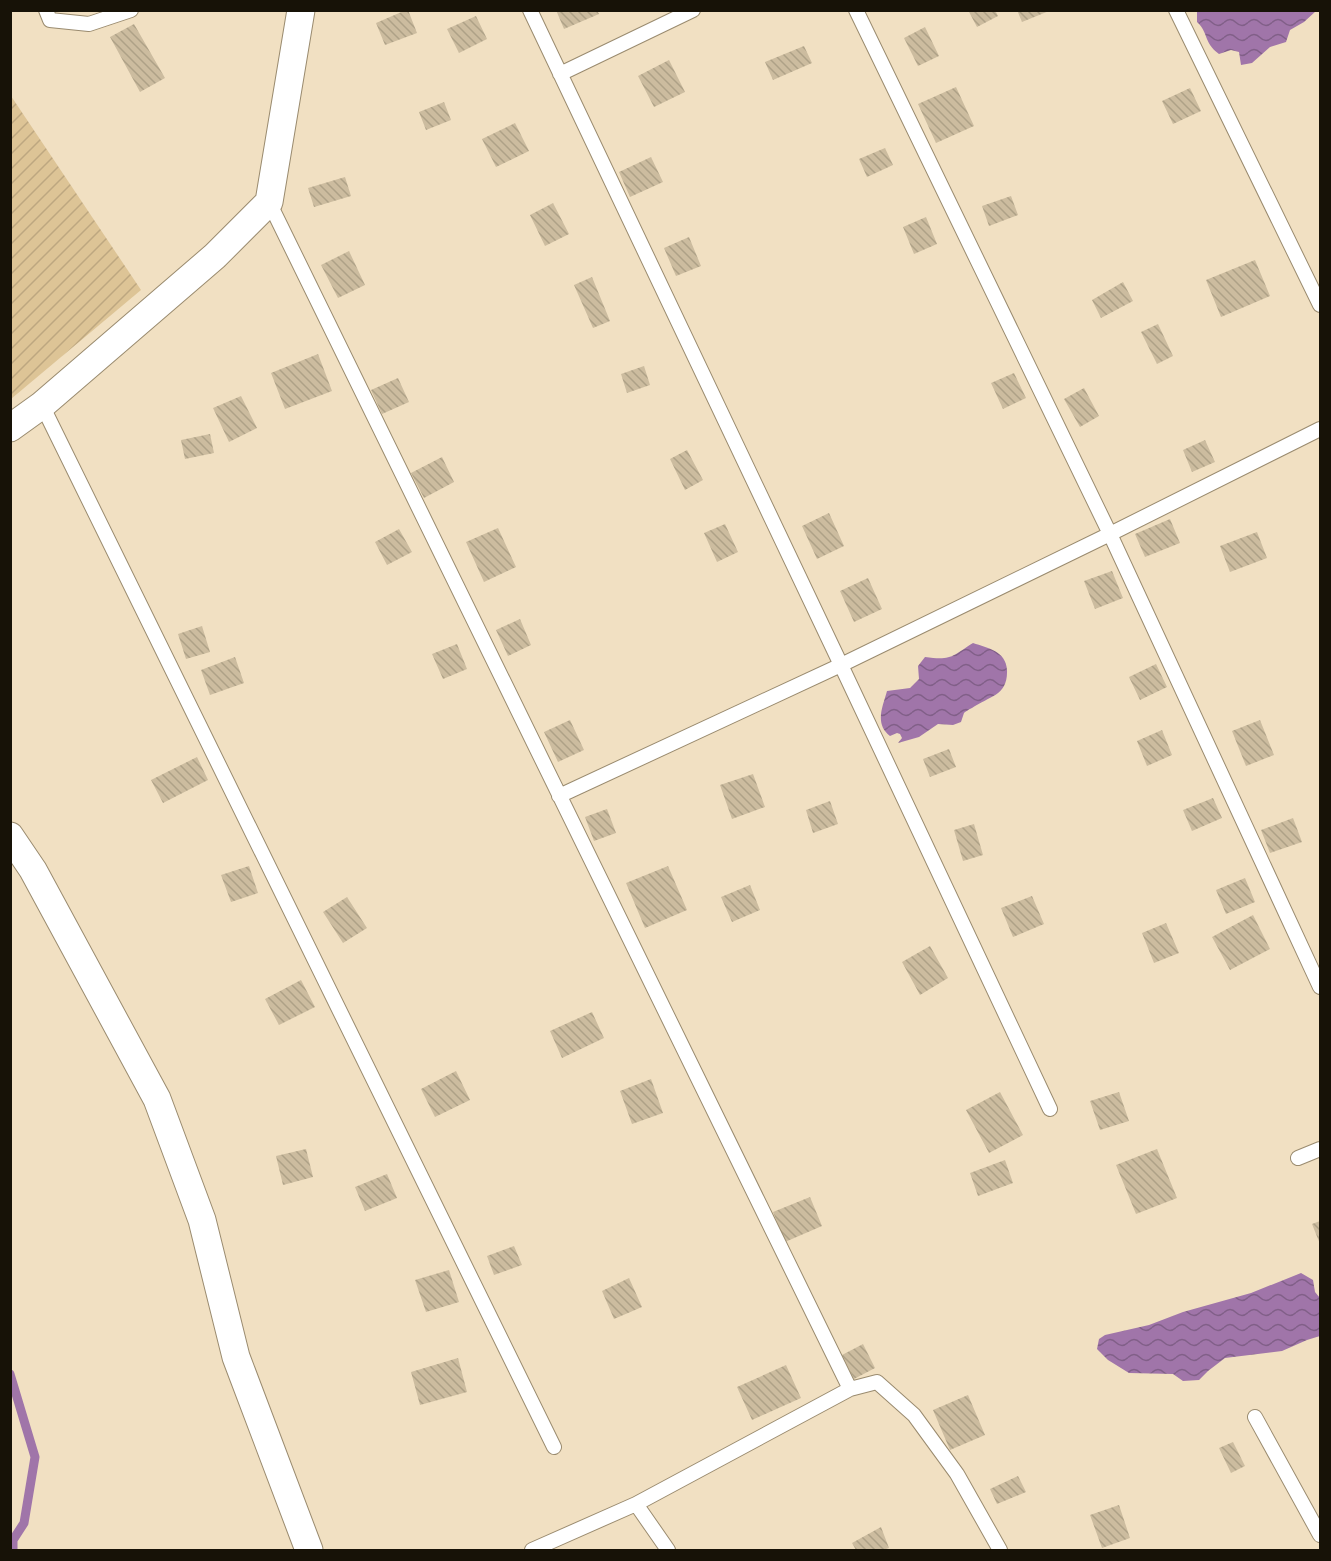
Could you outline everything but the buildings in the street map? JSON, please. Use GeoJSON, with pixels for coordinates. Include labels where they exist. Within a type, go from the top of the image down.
{"type":"FeatureCollection","features":[{"type":"Feature","properties":{"kind":"street"},"geometry":{"type":"LineString","coordinates":[[10,428],[42,405],[215,256],[269,202],[301,10]]}},
{"type":"Feature","properties":{"kind":"street"},"geometry":{"type":"LineString","coordinates":[[10,836],[33,870],[157,1099],[202,1220],[236,1357],[309,1551]]}},
{"type":"Feature","properties":{"kind":"lane"},"geometry":{"type":"LineString","coordinates":[[46,10],[50,20],[89,24],[131,10]]}},
{"type":"Feature","properties":{"kind":"lane"},"geometry":{"type":"LineString","coordinates":[[530,10],[1050,1109]]}},
{"type":"Feature","properties":{"kind":"lane"},"geometry":{"type":"LineString","coordinates":[[560,74],[693,10]]}},
{"type":"Feature","properties":{"kind":"lane"},"geometry":{"type":"LineString","coordinates":[[856,10],[1110,534],[1320,987]]}},
{"type":"Feature","properties":{"kind":"lane"},"geometry":{"type":"LineString","coordinates":[[1176,10],[1320,305]]}},
{"type":"Feature","properties":{"kind":"lane"},"geometry":{"type":"LineString","coordinates":[[269,202],[849,1389]]}},
{"type":"Feature","properties":{"kind":"lane"},"geometry":{"type":"LineString","coordinates":[[42,405],[554,1447]]}},
{"type":"Feature","properties":{"kind":"lane"},"geometry":{"type":"LineString","coordinates":[[559,796],[841,665],[1320,429]]}},
{"type":"Feature","properties":{"kind":"lane"},"geometry":{"type":"LineString","coordinates":[[1298,1158],[1320,1149]]}},
{"type":"Feature","properties":{"kind":"lane"},"geometry":{"type":"LineString","coordinates":[[532,1551],[636,1504],[849,1389],[877,1382],[914,1415],[957,1474],[1000,1551]]}},
{"type":"Feature","properties":{"kind":"lane"},"geometry":{"type":"LineString","coordinates":[[1255,1417],[1320,1535]]}},
{"type":"Feature","properties":{"kind":"lane"},"geometry":{"type":"LineString","coordinates":[[636,1504],[668,1551]]}},
{"type":"Feature","properties":{"kind":"shaded area"},"geometry":{"type":"Polygon","coordinates":[[[11,96],[141,290],[10,399],[11,96]]]}},
{"type":"Feature","properties":{"kind":"water"},"geometry":{"type":"Polygon","coordinates":[[[1197,11],[1316,11],[1304,22],[1290,30],[1286,42],[1270,47],[1252,63],[1241,65],[1239,52],[1231,50],[1219,54],[1214,50],[1197,22],[1197,11]]]}},
{"type":"Feature","properties":{"kind":"water"},"geometry":{"type":"Polygon","coordinates":[[[973,643],[995,651],[1003,658],[1007,670],[1001,690],[965,712],[961,722],[953,725],[938,724],[919,737],[898,743],[902,738],[900,734],[890,736],[882,726],[881,715],[887,691],[910,688],[919,679],[918,666],[925,657],[947,658],[973,643]]]}},
{"type":"Feature","properties":{"kind":"water"},"geometry":{"type":"Polygon","coordinates":[[[1301,1273],[1313,1280],[1315,1292],[1320,1298],[1320,1336],[1282,1351],[1225,1358],[1199,1380],[1183,1381],[1173,1374],[1129,1373],[1108,1360],[1097,1349],[1099,1339],[1105,1335],[1149,1325],[1183,1312],[1251,1293],[1301,1273]]]}},
{"type":"Feature","properties":{"kind":"waterway"},"geometry":{"type":"LineString","coordinates":[[10,1374],[35,1457],[24,1523],[13,1540],[13,1550]]}}]}
